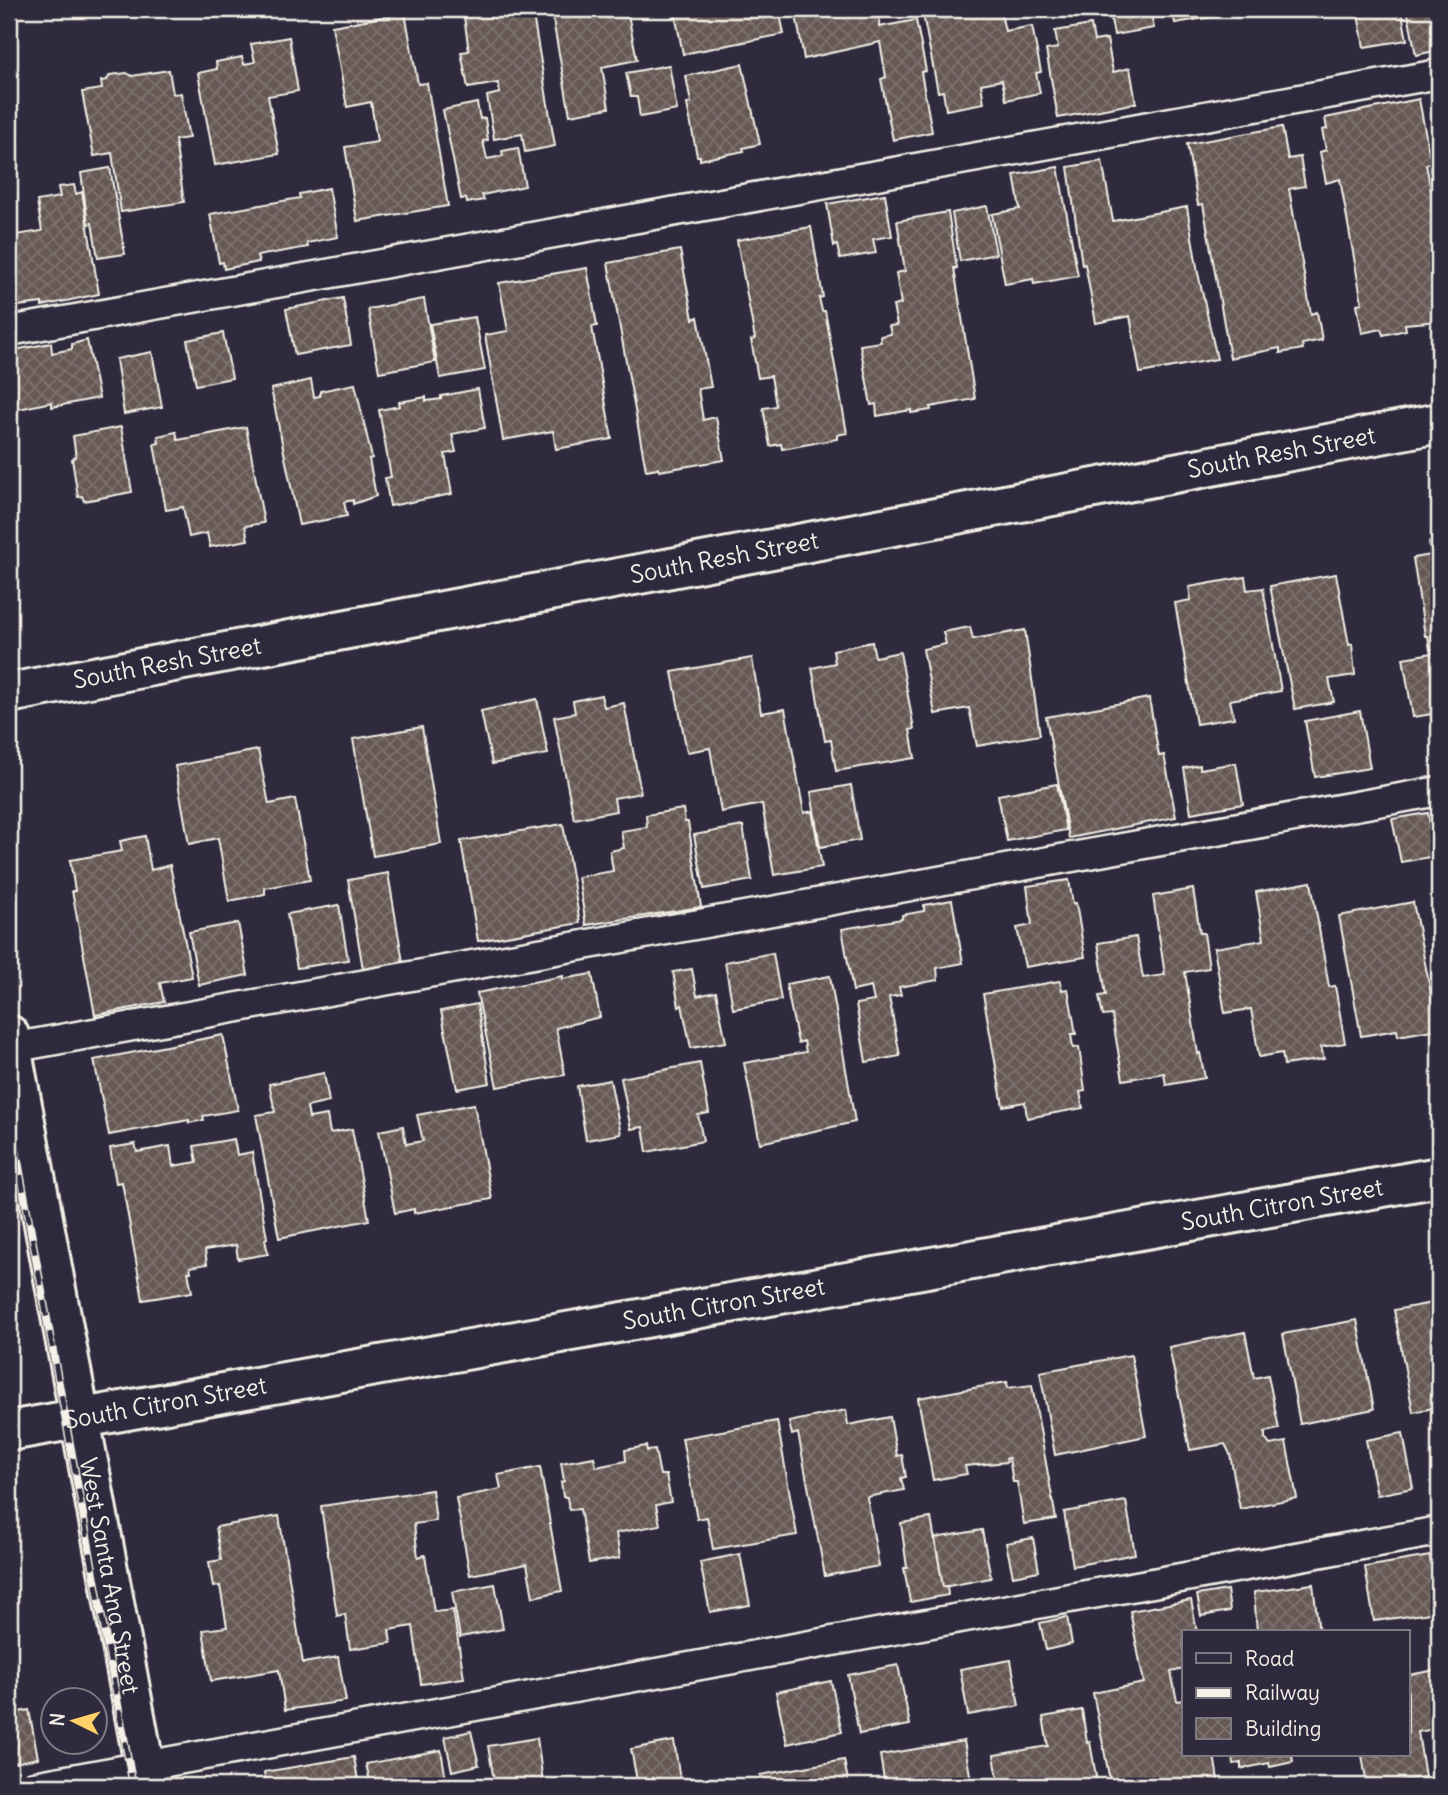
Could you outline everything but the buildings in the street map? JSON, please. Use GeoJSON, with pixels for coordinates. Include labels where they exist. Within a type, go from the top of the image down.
{"type":"FeatureCollection","features":[{"type":"Feature","properties":{"kind":"street","name":"South Resh Street"},"geometry":{"type":"LineString","coordinates":[[9,693],[1439,423]]}},
{"type":"Feature","properties":{"kind":"street","name":"West Santa Ana Street"},"geometry":{"type":"LineString","coordinates":[[10,1042],[146,1776]]}},
{"type":"Feature","properties":{"kind":"street","name":"South Citron Street"},"geometry":{"type":"LineString","coordinates":[[9,1431],[1439,1177]]}},
{"type":"Feature","properties":{"kind":"lane"},"geometry":{"type":"LineString","coordinates":[[9,331],[1439,74]]}},
{"type":"Feature","properties":{"kind":"lane"},"geometry":{"type":"LineString","coordinates":[[10,1042],[1439,791]]}},
{"type":"Feature","properties":{"kind":"lane"},"geometry":{"type":"LineString","coordinates":[[34,1786],[146,1776],[1439,1531]]}},
{"type":"Feature","properties":{"kind":"railway"},"geometry":{"type":"LineString","coordinates":[[9,1112],[133,1786]]}}]}
